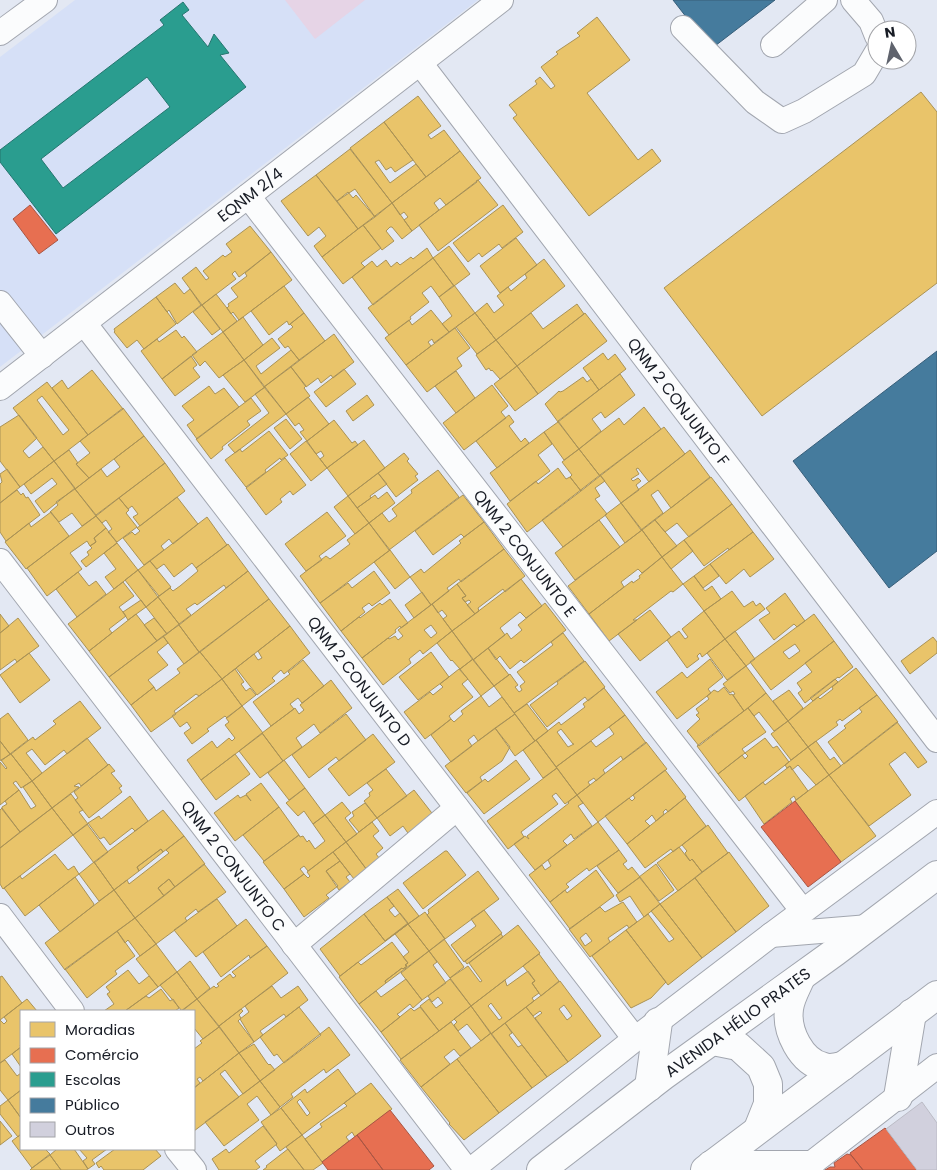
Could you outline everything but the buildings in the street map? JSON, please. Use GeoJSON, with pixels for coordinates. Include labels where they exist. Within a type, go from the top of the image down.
{"type":"FeatureCollection","features":[{"type":"Feature","properties":{"kind":"main road","name":"AVENIDA HÉLIO PRATES"},"geometry":{"type":"LineString","coordinates":[[541,1170],[649,1087],[937,875]]}},
{"type":"Feature","properties":{"kind":"main road"},"geometry":{"type":"LineString","coordinates":[[801,976],[789,1008],[789,1030],[800,1050],[812,1061],[825,1068],[843,1066]]}},
{"type":"Feature","properties":{"kind":"main road"},"geometry":{"type":"LineString","coordinates":[[708,1168],[937,995]]}},
{"type":"Feature","properties":{"kind":"main road"},"geometry":{"type":"LineString","coordinates":[[898,1097],[912,1014]]}},
{"type":"Feature","properties":{"kind":"main road"},"geometry":{"type":"LineString","coordinates":[[649,1087],[658,1022]]}},
{"type":"Feature","properties":{"kind":"main road"},"geometry":{"type":"LineString","coordinates":[[713,1041],[738,1046],[761,1067],[768,1084],[768,1104],[758,1129]]}},
{"type":"Feature","properties":{"kind":"main road"},"geometry":{"type":"LineString","coordinates":[[708,1168],[806,1167]]}},
{"type":"Feature","properties":{"kind":"street"},"geometry":{"type":"LineString","coordinates":[[0,33],[45,0]]}},
{"type":"Feature","properties":{"kind":"street","name":"EQNM 2/4"},"geometry":{"type":"LineString","coordinates":[[0,388],[501,0]]}},
{"type":"Feature","properties":{"kind":"street"},"geometry":{"type":"LineString","coordinates":[[773,45],[825,0]]}},
{"type":"Feature","properties":{"kind":"street"},"geometry":{"type":"LineString","coordinates":[[852,0],[870,20]]}},
{"type":"Feature","properties":{"kind":"street"},"geometry":{"type":"LineString","coordinates":[[683,28],[755,102],[782,121],[804,111],[864,74],[867,69]]}},
{"type":"Feature","properties":{"kind":"street","name":"QNM 2 CONJUNTO F"},"geometry":{"type":"LineString","coordinates":[[420,63],[937,740]]}},
{"type":"Feature","properties":{"kind":"street","name":"QNM 2 CONJUNTO E"},"geometry":{"type":"LineString","coordinates":[[248,196],[802,910]]}},
{"type":"Feature","properties":{"kind":"street"},"geometry":{"type":"LineString","coordinates":[[0,303],[42,356]]}},
{"type":"Feature","properties":{"kind":"street","name":"QNM 2 CONJUNTO D"},"geometry":{"type":"LineString","coordinates":[[84,323],[635,1039]]}},
{"type":"Feature","properties":{"kind":"street","name":"QNM 2 CONJUNTO C"},"geometry":{"type":"LineString","coordinates":[[0,561],[466,1170]]}},
{"type":"Feature","properties":{"kind":"street"},"geometry":{"type":"LineString","coordinates":[[294,945],[457,808]]}},
{"type":"Feature","properties":{"kind":"street"},"geometry":{"type":"LineString","coordinates":[[472,1170],[635,1039],[802,910],[937,812]]}},
{"type":"Feature","properties":{"kind":"street"},"geometry":{"type":"LineString","coordinates":[[0,916],[71,1010]]}},
{"type":"Feature","properties":{"kind":"street"},"geometry":{"type":"LineString","coordinates":[[771,934],[868,927]]}},
{"type":"Feature","properties":{"kind":"street"},"geometry":{"type":"LineString","coordinates":[[806,1167],[898,1097],[933,1078]]}},
{"type":"Feature","properties":{"kind":"street"},"geometry":{"type":"LineString","coordinates":[[178,1150],[194,1170]]}},
{"type":"Feature","properties":{"kind":"shaded area"},"geometry":{"type":"Polygon","coordinates":[[[75,0],[478,0],[0,367],[0,57],[75,0]]]}},
{"type":"Feature","properties":{"kind":"shaded area"},"geometry":{"type":"Polygon","coordinates":[[[285,0],[365,0],[315,39],[285,0]]]}}]}
